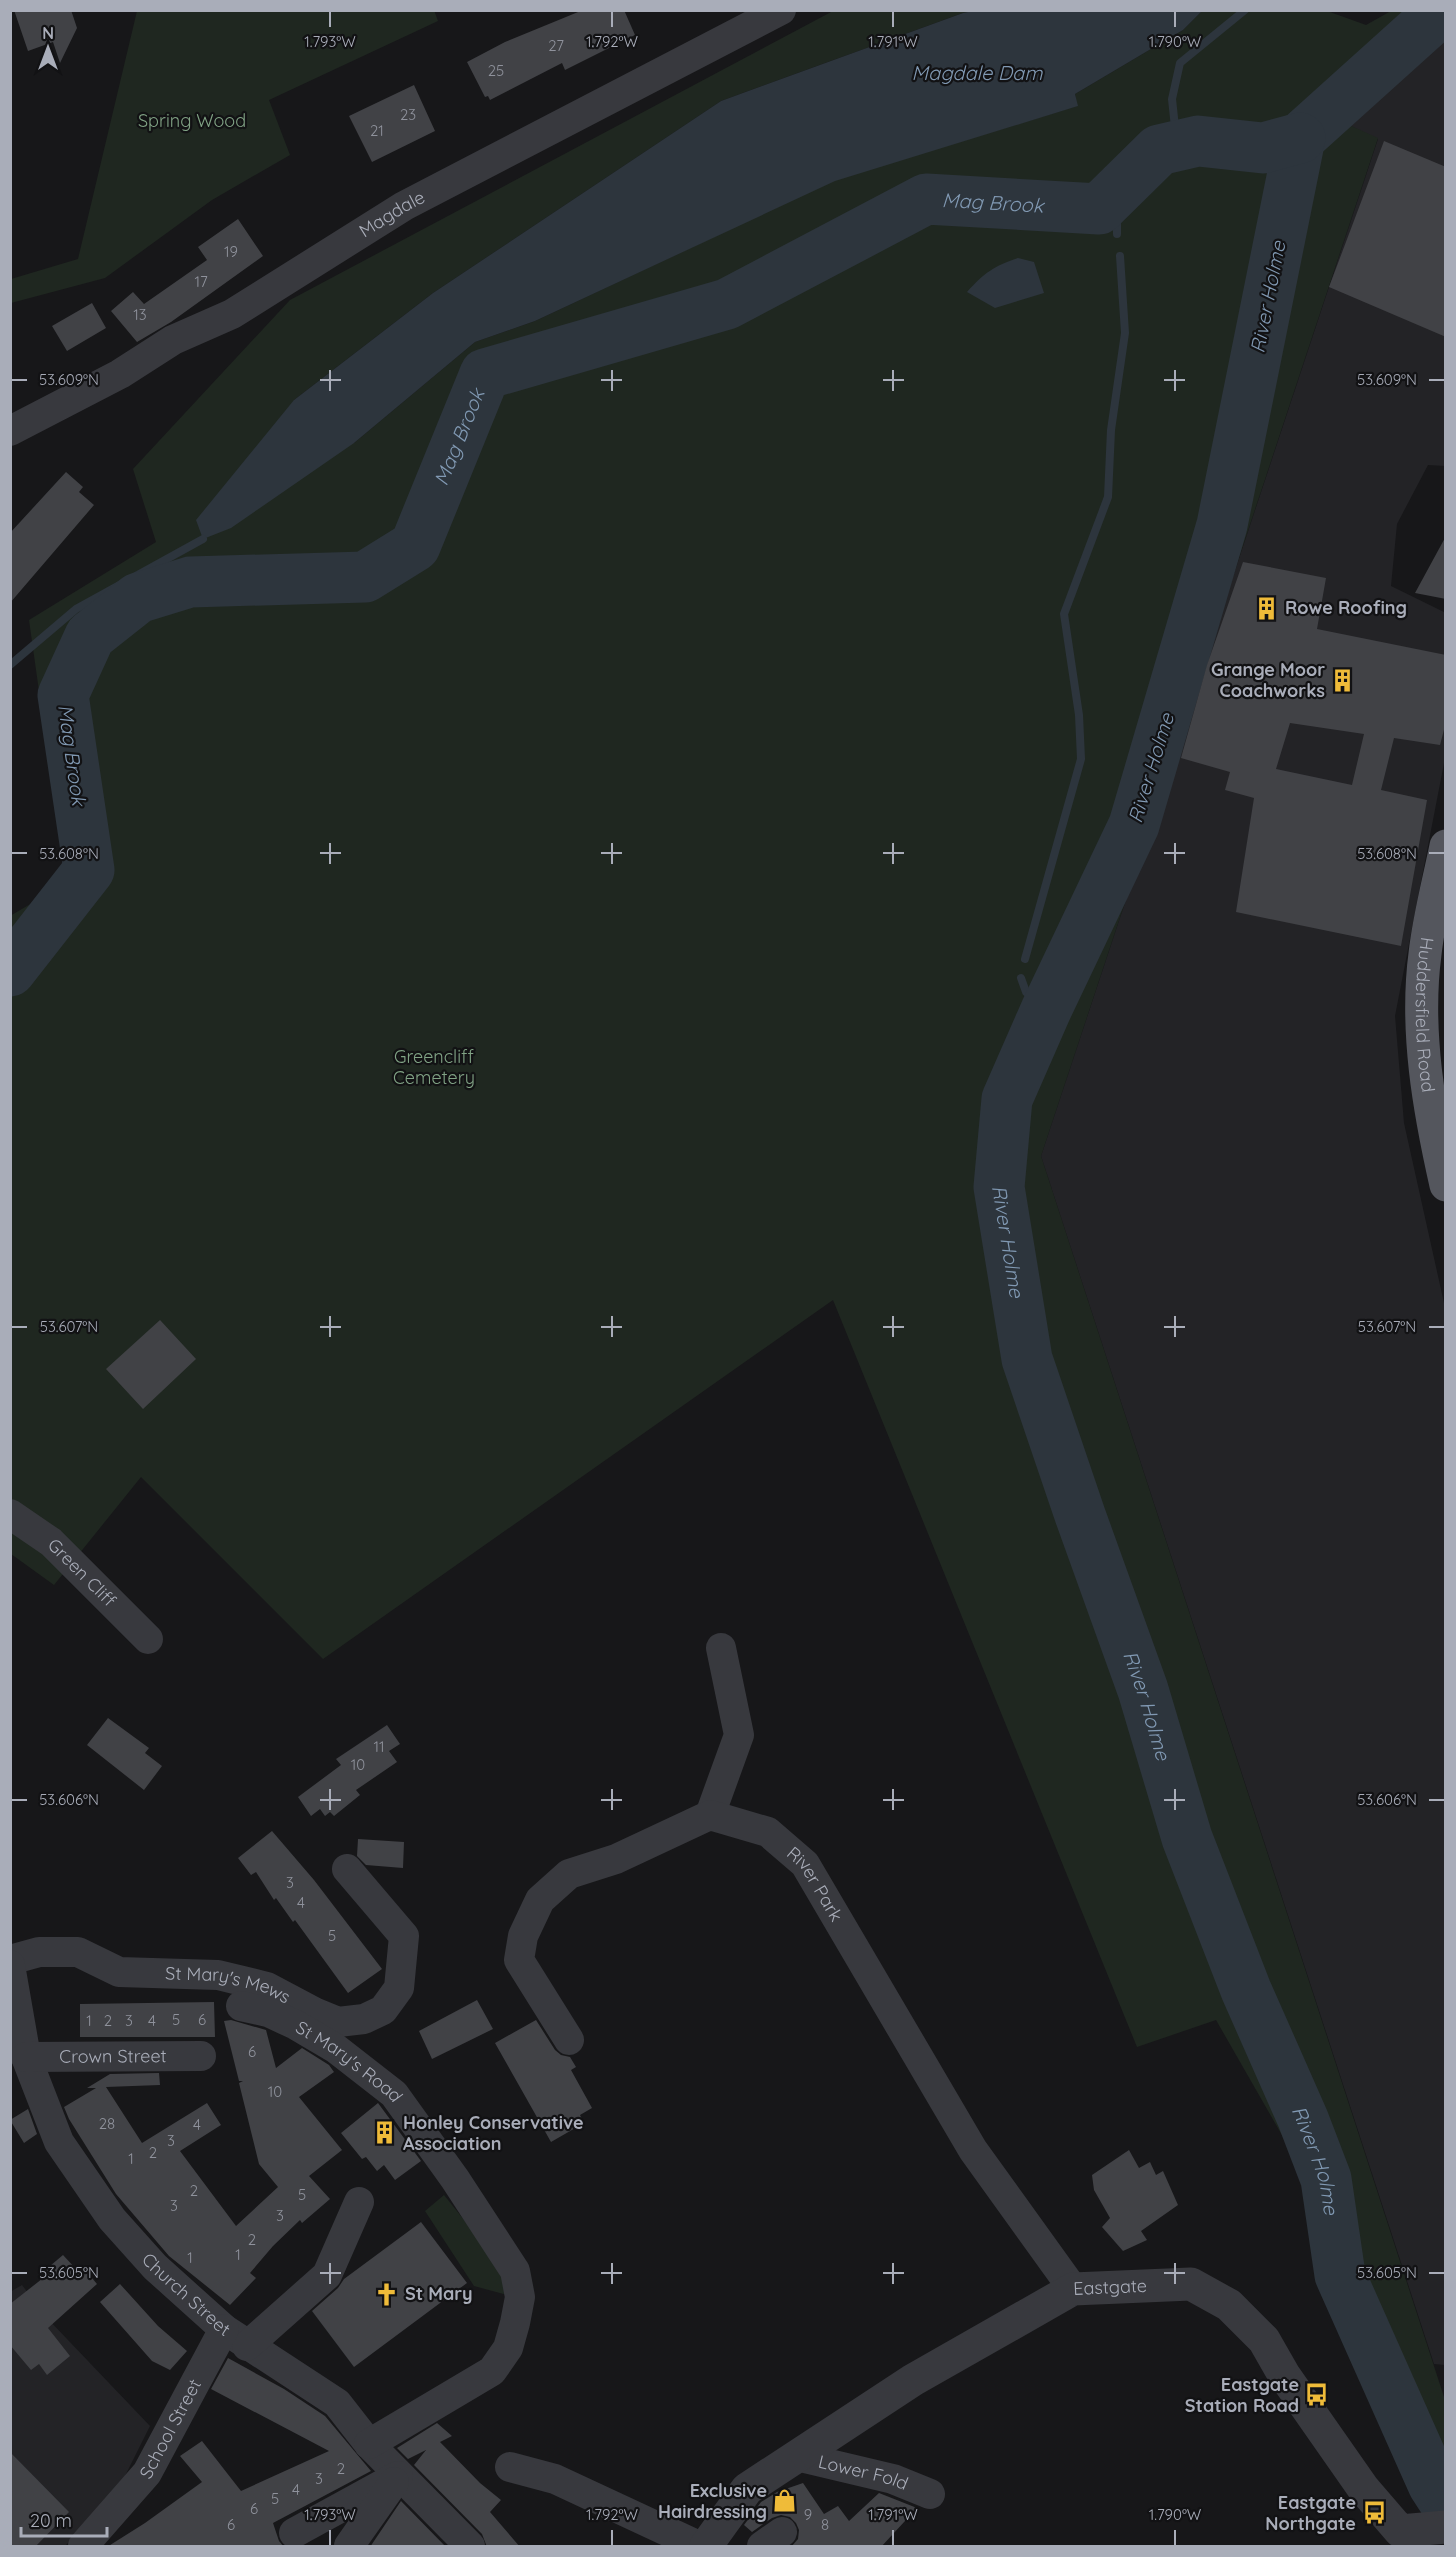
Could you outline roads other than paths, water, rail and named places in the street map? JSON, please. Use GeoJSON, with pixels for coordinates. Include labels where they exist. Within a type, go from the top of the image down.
{"type":"FeatureCollection","features":[{"type":"Feature","properties":{"kind":"main road","name":"Huddersfield Road"},"geometry":{"type":"LineString","coordinates":[[1446,846],[1425,953],[1421,1011],[1426,1078],[1446,1185]]}},
{"type":"Feature","properties":{"kind":"street","name":"Magdale"},"geometry":{"type":"LineString","coordinates":[[10,431],[120,374],[173,340],[232,314],[404,206],[781,10]]}},
{"type":"Feature","properties":{"kind":"street","name":"Green Cliff"},"geometry":{"type":"LineString","coordinates":[[10,1514],[51,1542],[148,1639]]}},
{"type":"Feature","properties":{"kind":"street"},"geometry":{"type":"LineString","coordinates":[[569,2040],[519,1960],[523,1936],[540,1900],[569,1874],[616,1859],[710,1815],[739,1735],[721,1648]]}},
{"type":"Feature","properties":{"kind":"street","name":"River Park"},"geometry":{"type":"LineString","coordinates":[[710,1815],[768,1832],[805,1864],[973,2150],[1074,2289]]}},
{"type":"Feature","properties":{"kind":"street","name":"St Mary's Mews"},"geometry":{"type":"LineString","coordinates":[[10,1960],[39,1952],[78,1952],[118,1972],[218,1976],[267,1987],[338,2022],[364,2019],[383,2010],[399,1988],[404,1936],[346,1869]]}},
{"type":"Feature","properties":{"kind":"street","name":"Church Street"},"geometry":{"type":"LineString","coordinates":[[10,1965],[22,2068],[59,2142],[112,2219],[155,2267],[235,2338],[337,2403],[369,2445],[470,2547]]}},
{"type":"Feature","properties":{"kind":"street","name":"St Mary's Road"},"geometry":{"type":"LineString","coordinates":[[241,2006],[268,2012],[302,2029],[335,2048],[394,2094],[455,2178],[514,2271],[520,2297],[515,2323],[508,2348],[492,2371],[369,2445]]}},
{"type":"Feature","properties":{"kind":"street","name":"Crown Street"},"geometry":{"type":"LineString","coordinates":[[22,2068],[201,2056]]}},
{"type":"Feature","properties":{"kind":"street"},"geometry":{"type":"LineString","coordinates":[[235,2338],[327,2275],[359,2202]]}},
{"type":"Feature","properties":{"kind":"street","name":"Eastgate"},"geometry":{"type":"LineString","coordinates":[[706,2547],[747,2489],[913,2380],[1074,2289],[1191,2284],[1229,2305],[1264,2340],[1284,2375],[1363,2488],[1416,2533]]}},
{"type":"Feature","properties":{"kind":"street","name":"School Street"},"geometry":{"type":"LineString","coordinates":[[83,2547],[147,2473],[235,2338]]}},
{"type":"Feature","properties":{"kind":"street","name":"Lower Fold"},"geometry":{"type":"LineString","coordinates":[[796,2456],[893,2479],[930,2494]]}},
{"type":"Feature","properties":{"kind":"street"},"geometry":{"type":"LineString","coordinates":[[510,2467],[555,2480],[699,2547]]}},
{"type":"Feature","properties":{"kind":"street"},"geometry":{"type":"LineString","coordinates":[[294,2534],[398,2476]]}},
{"type":"Feature","properties":{"kind":"street"},"geometry":{"type":"LineString","coordinates":[[349,2547],[398,2476]]}},
{"type":"Feature","properties":{"kind":"water","name":"Magdale Dam"},"geometry":{"type":"Polygon","coordinates":[[[978,10],[1202,11],[1183,30],[1075,94],[1078,106],[835,181],[535,321],[475,342],[354,443],[231,528],[203,539],[196,520],[294,400],[433,293],[721,101],[963,13],[978,10]]]}},
{"type":"Feature","properties":{"kind":"water"},"geometry":{"type":"Polygon","coordinates":[[[1018,258],[1034,262],[1044,293],[995,308],[967,292],[990,271],[1018,258]]]}},
{"type":"Feature","properties":{"kind":"waterway"},"geometry":{"type":"LineString","coordinates":[[1177,146],[1172,99],[1180,63],[1245,10]]}},
{"type":"Feature","properties":{"kind":"waterway","name":"River Holme"},"geometry":{"type":"LineString","coordinates":[[1442,10],[1300,138],[1222,525],[1134,825],[1046,1010],[1007,1099],[999,1187],[1027,1359],[1143,1690],[1187,1838],[1246,1990],[1303,2119],[1326,2179],[1340,2275],[1433,2484],[1446,2504]]}},
{"type":"Feature","properties":{"kind":"waterway","name":"Mag Brook"},"geometry":{"type":"LineString","coordinates":[[10,971],[89,870],[63,695],[90,636],[138,598],[190,582],[365,577],[415,546],[485,374],[727,304],[926,199],[1099,209],[1159,150],[1198,141],[1263,148],[1300,138]]}},
{"type":"Feature","properties":{"kind":"waterway"},"geometry":{"type":"LineString","coordinates":[[1117,190],[1117,234]]}},
{"type":"Feature","properties":{"kind":"waterway"},"geometry":{"type":"LineString","coordinates":[[1025,959],[1081,759],[1079,715],[1064,614],[1108,497],[1111,430],[1125,333],[1120,256]]}},
{"type":"Feature","properties":{"kind":"waterway"},"geometry":{"type":"LineString","coordinates":[[10,665],[76,609],[203,539]]}},
{"type":"Feature","properties":{"kind":"waterway"},"geometry":{"type":"LineString","coordinates":[[128,580],[138,598]]}},
{"type":"Feature","properties":{"kind":"waterway"},"geometry":{"type":"LineString","coordinates":[[1021,978],[1026,992],[1046,1010]]}},
{"type":"Feature","properties":{"kind":"place","name":"Rowe Roofing"},"geometry":{"type":"Point","coordinates":[1267,608]}},
{"type":"Feature","properties":{"kind":"place","name":"Grange Moor Coachworks"},"geometry":{"type":"Point","coordinates":[1343,680]}},
{"type":"Feature","properties":{"kind":"place","name":"Honley Conservative Association"},"geometry":{"type":"Point","coordinates":[385,2133]}},
{"type":"Feature","properties":{"kind":"place","name":"St Mary"},"geometry":{"type":"Point","coordinates":[387,2294]}},
{"type":"Feature","properties":{"kind":"place","name":"Eastgate Station Road"},"geometry":{"type":"Point","coordinates":[1317,2395]}},
{"type":"Feature","properties":{"kind":"place","name":"Exclusive Hairdressing"},"geometry":{"type":"Point","coordinates":[785,2501]}},
{"type":"Feature","properties":{"kind":"place","name":"Eastgate Northgate"},"geometry":{"type":"Point","coordinates":[1374,2513]}},
{"type":"Feature","properties":{"kind":"park label","name":"Spring Wood"},"geometry":{"type":"Point","coordinates":[192,121]}},
{"type":"Feature","properties":{"kind":"park label","name":"Greencliff Cemetery"},"geometry":{"type":"Point","coordinates":[434,1067]}}]}
